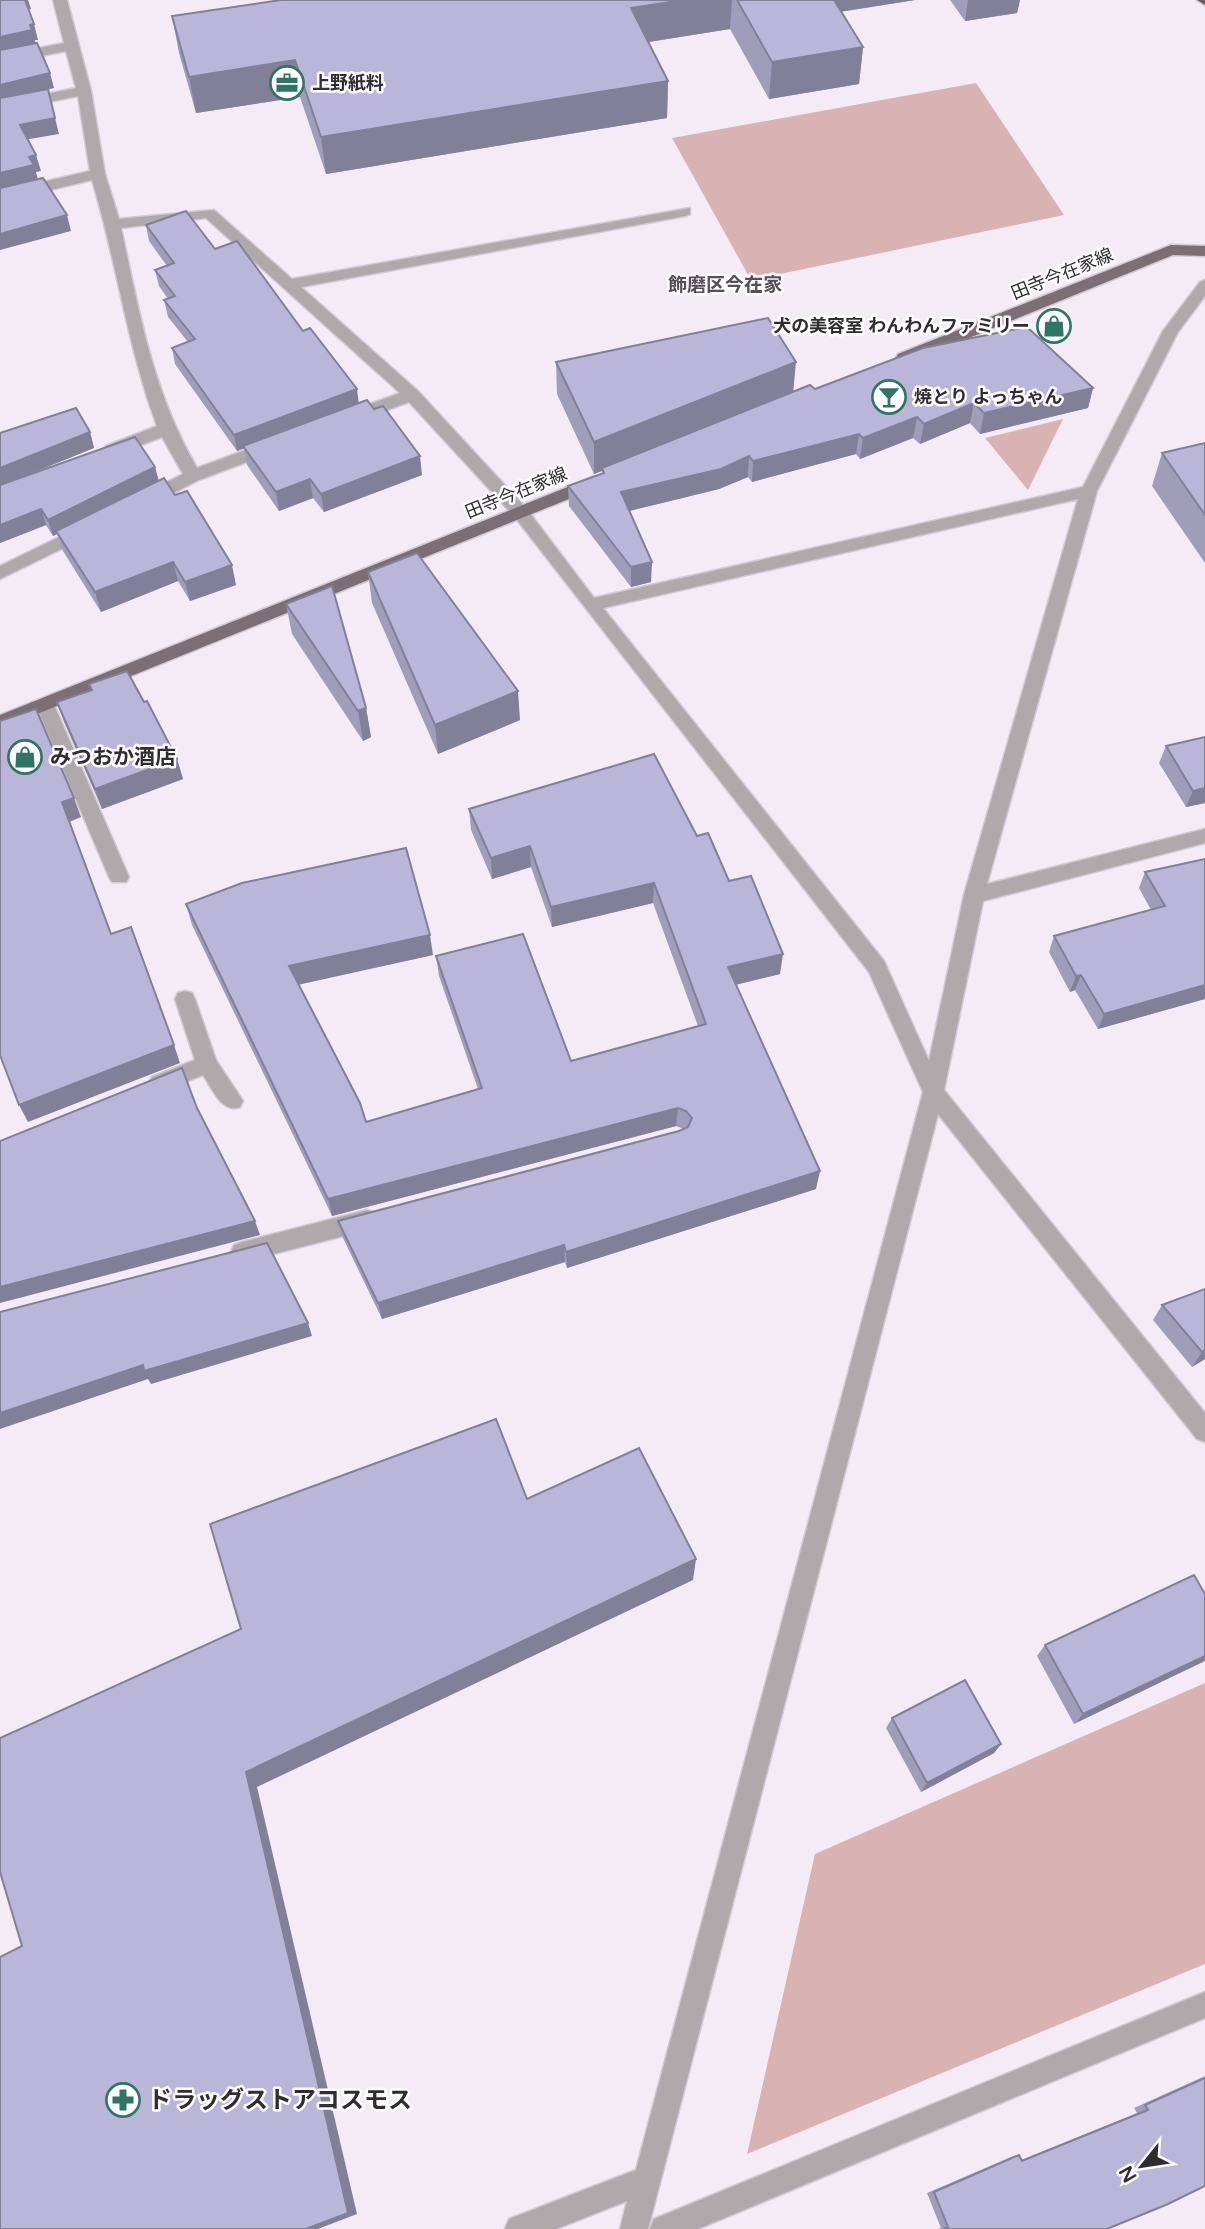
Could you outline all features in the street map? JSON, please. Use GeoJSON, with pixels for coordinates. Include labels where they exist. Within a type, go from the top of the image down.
{"type":"FeatureCollection","features":[{"type":"Feature","properties":{"kind":"main road","name":"田寺今在家線"},"geometry":{"type":"LineString","coordinates":[[891,363],[1171,250],[1205,251]]}},
{"type":"Feature","properties":{"kind":"main road","name":"田寺今在家線"},"geometry":{"type":"LineString","coordinates":[[0,723],[610,476]]}},
{"type":"Feature","properties":{"kind":"street"},"geometry":{"type":"LineString","coordinates":[[60,0],[70,46],[84,90],[98,174],[113,223],[145,373],[166,429],[193,476]]}},
{"type":"Feature","properties":{"kind":"street"},"geometry":{"type":"LineString","coordinates":[[0,60],[70,46]]}},
{"type":"Feature","properties":{"kind":"street"},"geometry":{"type":"LineString","coordinates":[[0,108],[84,90]]}},
{"type":"Feature","properties":{"kind":"street"},"geometry":{"type":"LineString","coordinates":[[0,197],[98,174]]}},
{"type":"Feature","properties":{"kind":"street"},"geometry":{"type":"LineString","coordinates":[[289,284],[685,211]]}},
{"type":"Feature","properties":{"kind":"street"},"geometry":{"type":"LineString","coordinates":[[113,223],[209,213],[412,395],[520,512],[590,605],[877,967],[933,1092],[1200,1418]]}},
{"type":"Feature","properties":{"kind":"street"},"geometry":{"type":"LineString","coordinates":[[635,2229],[933,1092],[974,895],[1089,491],[1171,331],[1205,285]]}},
{"type":"Feature","properties":{"kind":"street"},"geometry":{"type":"LineString","coordinates":[[335,423],[412,395]]}},
{"type":"Feature","properties":{"kind":"street"},"geometry":{"type":"LineString","coordinates":[[102,454],[166,429]]}},
{"type":"Feature","properties":{"kind":"street"},"geometry":{"type":"LineString","coordinates":[[133,506],[193,476],[283,442]]}},
{"type":"Feature","properties":{"kind":"street"},"geometry":{"type":"LineString","coordinates":[[590,605],[1089,491]]}},
{"type":"Feature","properties":{"kind":"street"},"geometry":{"type":"LineString","coordinates":[[0,573],[97,524]]}},
{"type":"Feature","properties":{"kind":"street"},"geometry":{"type":"LineString","coordinates":[[45,705],[119,877]]}},
{"type":"Feature","properties":{"kind":"street"},"geometry":{"type":"LineString","coordinates":[[974,895],[1205,836]]}},
{"type":"Feature","properties":{"kind":"street"},"geometry":{"type":"LineString","coordinates":[[186,999],[207,1064],[233,1101]]}},
{"type":"Feature","properties":{"kind":"street"},"geometry":{"type":"LineString","coordinates":[[143,1089],[207,1064]]}},
{"type":"Feature","properties":{"kind":"street"},"geometry":{"type":"LineString","coordinates":[[226,1257],[385,1215]]}},
{"type":"Feature","properties":{"kind":"street"},"geometry":{"type":"LineString","coordinates":[[664,2229],[1205,2005]]}},
{"type":"Feature","properties":{"kind":"street"},"geometry":{"type":"LineString","coordinates":[[519,2229],[648,2179]]}},
{"type":"Feature","properties":{"kind":"shaded area"},"geometry":{"type":"Polygon","coordinates":[[[976,83],[1064,215],[751,280],[672,138],[976,83]]]}},
{"type":"Feature","properties":{"kind":"shaded area"},"geometry":{"type":"Polygon","coordinates":[[[1063,419],[1028,490],[985,438],[1063,419]]]}},
{"type":"Feature","properties":{"kind":"shaded area"},"geometry":{"type":"Polygon","coordinates":[[[1205,1683],[1205,1964],[747,2154],[815,1854],[1205,1683]]]}},
{"type":"Feature","properties":{"kind":"building"},"geometry":{"type":"Polygon","coordinates":[[[0,0],[25,0],[34,24],[30,25],[32,30],[0,37],[0,0]]]}},
{"type":"Feature","properties":{"kind":"building"},"geometry":{"type":"Polygon","coordinates":[[[281,0],[683,0],[631,8],[668,81],[321,137],[295,60],[189,77],[172,16],[281,0]]]}},
{"type":"Feature","properties":{"kind":"building"},"geometry":{"type":"Polygon","coordinates":[[[737,0],[834,0],[863,47],[772,62],[737,0]]]}},
{"type":"Feature","properties":{"kind":"building"},"geometry":{"type":"Polygon","coordinates":[[[37,43],[50,73],[0,85],[0,50],[37,43]]]}},
{"type":"Feature","properties":{"kind":"building"},"geometry":{"type":"Polygon","coordinates":[[[48,89],[55,118],[20,125],[36,155],[29,157],[34,165],[0,173],[0,98],[48,89]]]}},
{"type":"Feature","properties":{"kind":"building"},"geometry":{"type":"Polygon","coordinates":[[[43,178],[67,215],[0,234],[0,188],[43,178]]]}},
{"type":"Feature","properties":{"kind":"building"},"geometry":{"type":"Polygon","coordinates":[[[186,211],[215,249],[237,241],[303,331],[310,328],[357,389],[234,435],[172,348],[195,339],[164,300],[175,296],[155,270],[174,263],[146,225],[186,211]]]}},
{"type":"Feature","properties":{"kind":"building"},"geometry":{"type":"Polygon","coordinates":[[[768,318],[796,362],[594,442],[556,362],[768,318]]]}},
{"type":"Feature","properties":{"kind":"building"},"geometry":{"type":"Polygon","coordinates":[[[1027,327],[1093,388],[984,413],[974,403],[924,424],[917,417],[863,438],[859,434],[753,461],[749,456],[721,469],[621,492],[652,562],[631,567],[568,486],[604,473],[602,468],[810,385],[815,389],[923,348],[1027,327]]]}},
{"type":"Feature","properties":{"kind":"building"},"geometry":{"type":"Polygon","coordinates":[[[367,400],[374,409],[383,406],[420,456],[321,494],[310,479],[276,492],[243,446],[367,400]]]}},
{"type":"Feature","properties":{"kind":"building"},"geometry":{"type":"Polygon","coordinates":[[[76,408],[90,432],[0,468],[0,433],[76,408]]]}},
{"type":"Feature","properties":{"kind":"building"},"geometry":{"type":"Polygon","coordinates":[[[135,437],[155,467],[48,520],[41,509],[0,525],[0,485],[135,437]]]}},
{"type":"Feature","properties":{"kind":"building"},"geometry":{"type":"Polygon","coordinates":[[[1205,443],[1205,515],[1162,453],[1205,443]]]}},
{"type":"Feature","properties":{"kind":"building"},"geometry":{"type":"Polygon","coordinates":[[[164,478],[175,495],[187,491],[232,565],[185,582],[173,562],[95,592],[56,531],[164,478]]]}},
{"type":"Feature","properties":{"kind":"building"},"geometry":{"type":"Polygon","coordinates":[[[417,553],[518,691],[435,725],[368,572],[417,553]]]}},
{"type":"Feature","properties":{"kind":"building"},"geometry":{"type":"Polygon","coordinates":[[[332,586],[366,708],[358,711],[286,604],[332,586]]]}},
{"type":"Feature","properties":{"kind":"building"},"geometry":{"type":"Polygon","coordinates":[[[127,671],[144,702],[147,701],[177,759],[95,789],[57,702],[92,690],[89,684],[127,671]]]}},
{"type":"Feature","properties":{"kind":"building"},"geometry":{"type":"Polygon","coordinates":[[[36,709],[74,798],[62,802],[111,934],[131,927],[174,1045],[19,1105],[0,1055],[0,721],[36,709]]]}},
{"type":"Feature","properties":{"kind":"building"},"geometry":{"type":"Polygon","coordinates":[[[1205,737],[1205,788],[1193,791],[1166,746],[1205,737]]]}},
{"type":"Feature","properties":{"kind":"building"},"geometry":{"type":"Polygon","coordinates":[[[654,754],[697,836],[708,833],[729,881],[751,876],[783,954],[728,967],[820,1171],[566,1252],[564,1245],[378,1303],[338,1221],[679,1131],[688,1127],[692,1118],[686,1111],[678,1108],[328,1199],[186,904],[242,883],[406,848],[430,935],[289,966],[360,1103],[366,1122],[482,1088],[436,956],[523,934],[571,1061],[706,1024],[654,883],[551,907],[530,846],[491,858],[469,809],[654,754]]]}},
{"type":"Feature","properties":{"kind":"building"},"geometry":{"type":"Polygon","coordinates":[[[1205,859],[1205,985],[1104,1014],[1081,975],[1076,976],[1054,936],[1165,906],[1145,872],[1205,859]]]}},
{"type":"Feature","properties":{"kind":"building"},"geometry":{"type":"Polygon","coordinates":[[[182,1068],[197,1108],[255,1221],[0,1287],[0,1141],[182,1068]]]}},
{"type":"Feature","properties":{"kind":"building"},"geometry":{"type":"Polygon","coordinates":[[[267,1243],[308,1323],[144,1371],[143,1365],[0,1413],[0,1312],[267,1243]]]}},
{"type":"Feature","properties":{"kind":"building"},"geometry":{"type":"Polygon","coordinates":[[[1205,1289],[1205,1350],[1202,1352],[1162,1305],[1205,1289]]]}},
{"type":"Feature","properties":{"kind":"building"},"geometry":{"type":"Polygon","coordinates":[[[496,1419],[527,1499],[639,1448],[696,1559],[246,1772],[348,2213],[306,2229],[0,2229],[0,1957],[22,1946],[0,1872],[0,1738],[241,1629],[210,1524],[496,1419]]]}},
{"type":"Feature","properties":{"kind":"building"},"geometry":{"type":"Polygon","coordinates":[[[1194,1575],[1205,1594],[1205,1656],[1083,1714],[1045,1645],[1194,1575]]]}},
{"type":"Feature","properties":{"kind":"building"},"geometry":{"type":"Polygon","coordinates":[[[965,1680],[1001,1744],[927,1783],[892,1718],[965,1680]]]}},
{"type":"Feature","properties":{"kind":"building"},"geometry":{"type":"Polygon","coordinates":[[[1205,2078],[1205,2186],[1107,2229],[944,2229],[948,2227],[934,2192],[1019,2155],[1022,2161],[1148,2110],[1145,2105],[1205,2078]]]}},
{"type":"Feature","properties":{"kind":"place","name":"上野紙料"},"geometry":{"type":"Point","coordinates":[287,83]}},
{"type":"Feature","properties":{"kind":"place","name":"犬の美容室 わんわんファミリー"},"geometry":{"type":"Point","coordinates":[1054,326]}},
{"type":"Feature","properties":{"kind":"place","name":"焼とり よっちゃん"},"geometry":{"type":"Point","coordinates":[889,397]}},
{"type":"Feature","properties":{"kind":"place","name":"みつおか酒店"},"geometry":{"type":"Point","coordinates":[25,757]}},
{"type":"Feature","properties":{"kind":"place","name":"ドラッグストアコスモス"},"geometry":{"type":"Point","coordinates":[123,2100]}},
{"type":"Feature","properties":{"kind":"district","name":"飾磨区今在家"},"geometry":{"type":"Point","coordinates":[725,284]}}]}
